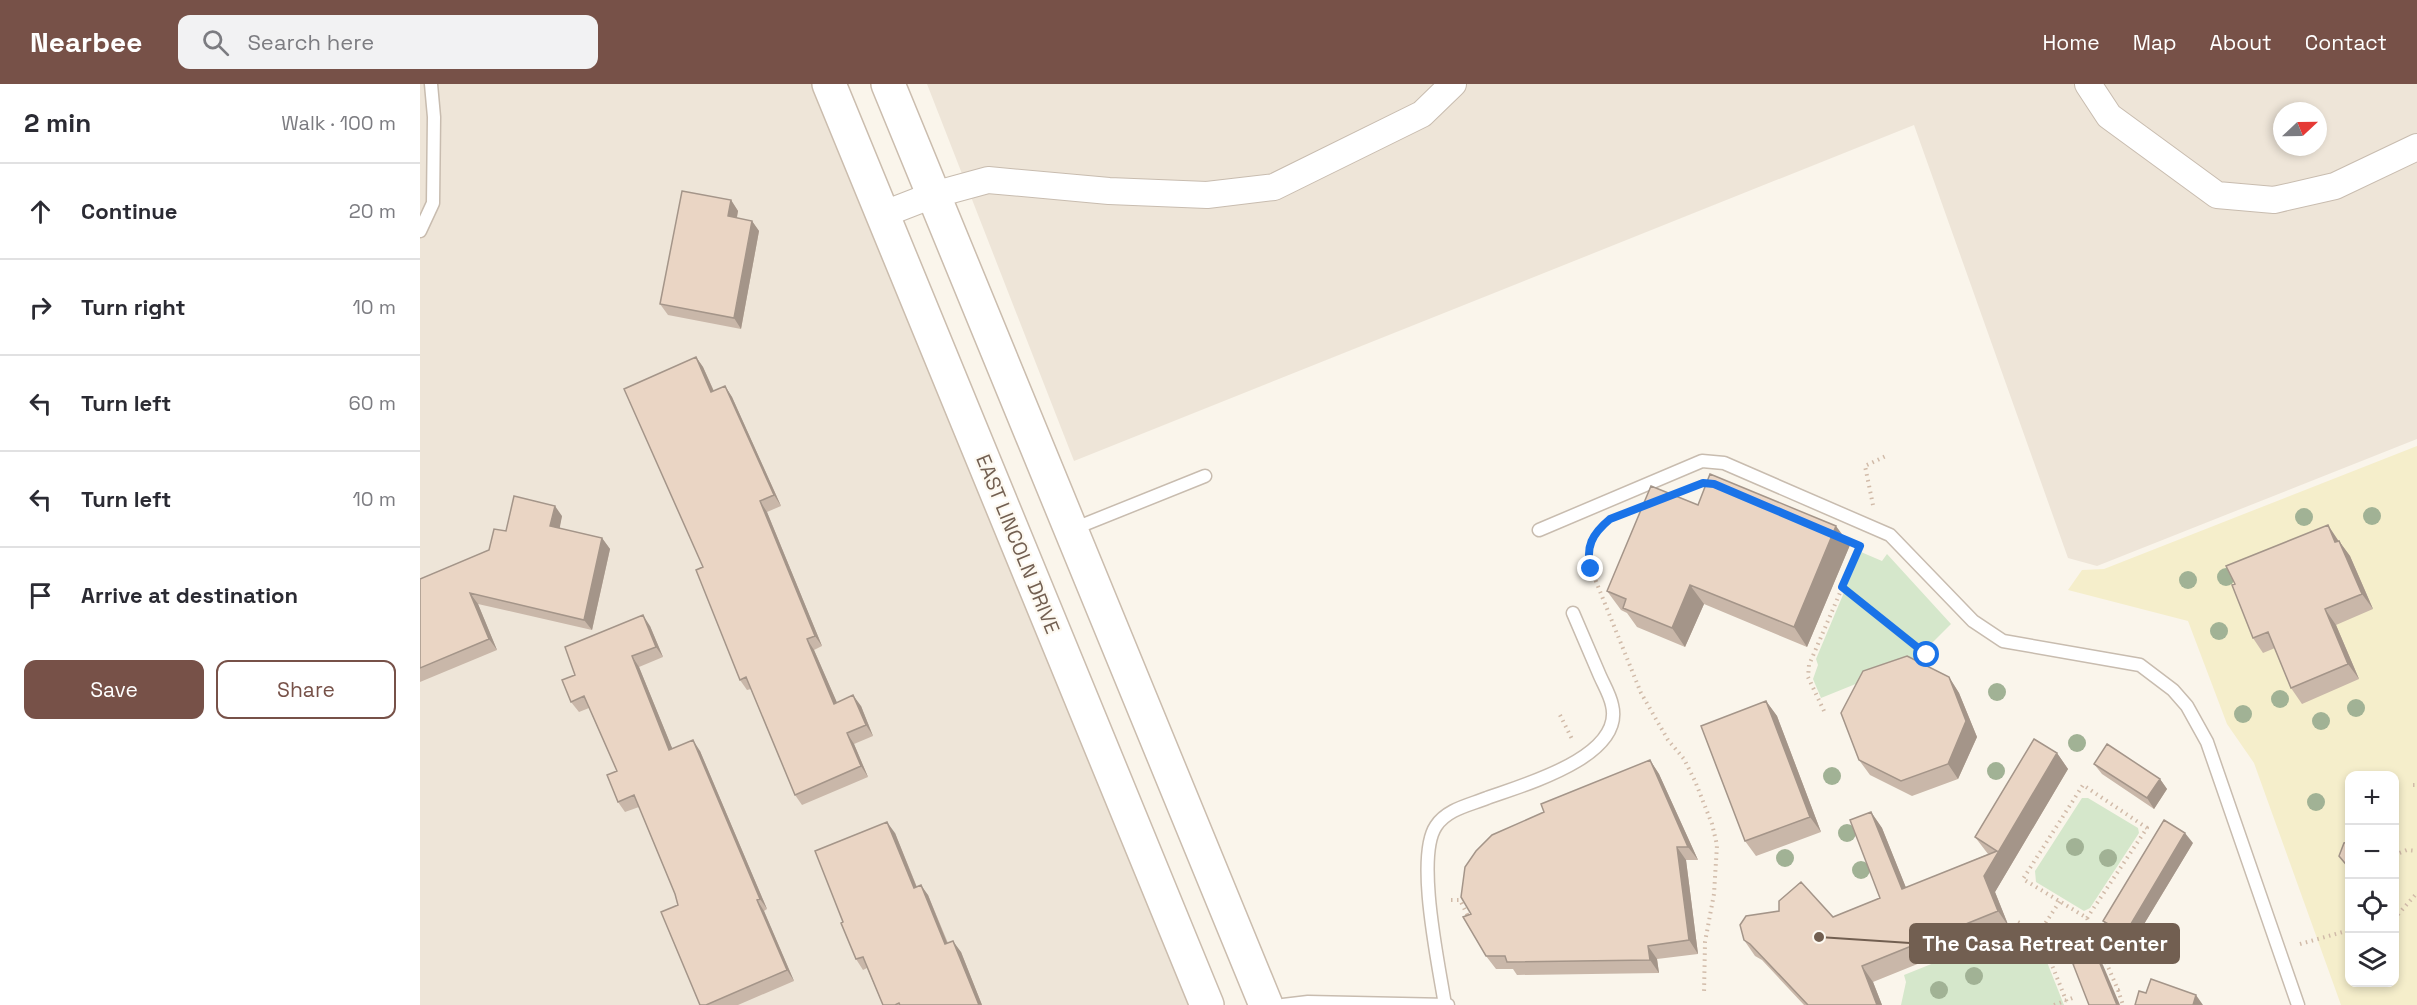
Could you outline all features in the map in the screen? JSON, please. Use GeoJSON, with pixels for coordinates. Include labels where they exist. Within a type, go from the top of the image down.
{"type":"FeatureCollection","features":[{"type":"Feature","properties":{"kind":"main road","name":"EAST LINCOLN DRIVE"},"geometry":{"type":"LineString","coordinates":[[829,84],[1207,1005]]}},
{"type":"Feature","properties":{"kind":"main road"},"geometry":{"type":"LineString","coordinates":[[888,84],[1266,1005]]}},
{"type":"Feature","properties":{"kind":"street"},"geometry":{"type":"LineString","coordinates":[[884,214],[933,195],[988,180],[1207,195],[1274,187],[1422,114],[1453,84]]}},
{"type":"Feature","properties":{"kind":"street"},"geometry":{"type":"LineString","coordinates":[[2088,84],[2109,116],[2217,195],[2274,200],[2335,186],[2417,147]]}},
{"type":"Feature","properties":{"kind":"lane"},"geometry":{"type":"LineString","coordinates":[[420,231],[433,203],[434,117],[431,84]]}},
{"type":"Feature","properties":{"kind":"lane"},"geometry":{"type":"LineString","coordinates":[[1539,530],[1702,461],[1724,463],[1890,535],[1973,621],[2004,641],[2140,665],[2173,690],[2187,706],[2207,742],[2298,1005]]}},
{"type":"Feature","properties":{"kind":"lane"},"geometry":{"type":"LineString","coordinates":[[1070,530],[1205,476]]}},
{"type":"Feature","properties":{"kind":"lane"},"geometry":{"type":"LineString","coordinates":[[1283,1005],[1308,1002],[1447,1005],[1430,905],[1428,855],[1430,840],[1436,825],[1449,813],[1538,779],[1582,759],[1600,745],[1611,725],[1613,706],[1573,613]]}},
{"type":"Feature","properties":{"kind":"path"},"geometry":{"type":"LineString","coordinates":[[1850,542],[1882,555],[1865,466],[1888,455]]}},
{"type":"Feature","properties":{"kind":"path"},"geometry":{"type":"LineString","coordinates":[[1604,524],[1588,546],[1591,569],[1641,693],[1668,740],[1684,759],[1695,781],[1712,824],[1717,845],[1714,894],[1705,942],[1704,994]]}},
{"type":"Feature","properties":{"kind":"path"},"geometry":{"type":"LineString","coordinates":[[1824,711],[1808,677],[1809,666],[1860,546]]}},
{"type":"Feature","properties":{"kind":"path"},"geometry":{"type":"LineString","coordinates":[[1842,587],[1927,655]]}},
{"type":"Feature","properties":{"kind":"path"},"geometry":{"type":"LineString","coordinates":[[2087,918],[2147,828],[2083,785],[2023,879],[2087,918],[2121,990],[2123,1005]]}},
{"type":"Feature","properties":{"kind":"path"},"geometry":{"type":"LineString","coordinates":[[2399,853],[2417,850]]}},
{"type":"Feature","properties":{"kind":"path"},"geometry":{"type":"LineString","coordinates":[[2399,913],[2417,893]]}},
{"type":"Feature","properties":{"kind":"path"},"geometry":{"type":"LineString","coordinates":[[1450,900],[1460,900],[1475,930]]}},
{"type":"Feature","properties":{"kind":"path"},"geometry":{"type":"LineString","coordinates":[[2039,933],[2060,902]]}},
{"type":"Feature","properties":{"kind":"path"},"geometry":{"type":"LineString","coordinates":[[2018,922],[2039,933],[2067,1003]]}},
{"type":"Feature","properties":{"kind":"path"},"geometry":{"type":"LineString","coordinates":[[2279,950],[2345,931]]}},
{"type":"Feature","properties":{"kind":"path"},"geometry":{"type":"LineString","coordinates":[[2054,1005],[2067,1003],[2075,997]]}},
{"type":"Feature","properties":{"kind":"shaded area"},"geometry":{"type":"Polygon","coordinates":[[[420,84],[814,84],[1190,1005],[420,1005],[420,84]]]}},
{"type":"Feature","properties":{"kind":"shaded area"},"geometry":{"type":"Polygon","coordinates":[[[927,84],[2417,84],[2417,439],[2097,566],[2068,558],[1914,125],[1074,461],[927,84]]]}},
{"type":"Feature","properties":{"kind":"green space"},"geometry":{"type":"Polygon","coordinates":[[[1861,552],[1882,561],[1887,554],[1951,624],[1915,660],[1821,698],[1813,679],[1818,665],[1816,659],[1861,552]]]}},
{"type":"Feature","properties":{"kind":"green space"},"geometry":{"type":"Polygon","coordinates":[[[2082,798],[2088,798],[2138,828],[2139,833],[2090,908],[2084,911],[2036,882],[2035,871],[2082,798]]]}},
{"type":"Feature","properties":{"kind":"green space"},"geometry":{"type":"Polygon","coordinates":[[[2021,928],[2039,942],[2064,1005],[1901,1005],[1906,982],[1904,975],[2021,928]]]}},
{"type":"Feature","properties":{"kind":"sand"},"geometry":{"type":"Polygon","coordinates":[[[2417,446],[2417,1005],[2341,1005],[2254,763],[2227,724],[2188,621],[2068,590],[2082,570],[2104,569],[2417,446]]]}},
{"type":"Feature","properties":{"kind":"building"},"geometry":{"type":"Polygon","coordinates":[[[682,191],[731,200],[728,216],[752,221],[734,318],[660,304],[682,191]]]}},
{"type":"Feature","properties":{"kind":"building"},"geometry":{"type":"Polygon","coordinates":[[[696,357],[711,392],[725,386],[774,495],[760,501],[815,636],[807,639],[834,704],[853,695],[866,725],[847,733],[861,766],[795,795],[746,677],[740,680],[696,570],[703,567],[624,389],[696,357]]]}},
{"type":"Feature","properties":{"kind":"building"},"geometry":{"type":"Polygon","coordinates":[[[1710,474],[1836,526],[1794,627],[1690,585],[1672,628],[1623,608],[1626,599],[1607,591],[1651,486],[1698,505],[1710,474]]]}},
{"type":"Feature","properties":{"kind":"building"},"geometry":{"type":"Polygon","coordinates":[[[514,496],[555,506],[550,526],[602,538],[584,620],[470,593],[489,639],[420,668],[420,579],[489,550],[494,529],[506,531],[514,496]]]}},
{"type":"Feature","properties":{"kind":"building"},"geometry":{"type":"Polygon","coordinates":[[[2328,525],[2335,542],[2339,541],[2362,594],[2325,609],[2348,664],[2291,688],[2268,632],[2253,638],[2232,585],[2235,584],[2226,566],[2328,525]]]}},
{"type":"Feature","properties":{"kind":"building"},"geometry":{"type":"Polygon","coordinates":[[[643,615],[656,647],[632,656],[669,750],[693,740],[760,899],[757,900],[787,970],[706,1005],[700,1005],[661,912],[678,905],[634,795],[618,802],[607,775],[617,771],[584,696],[571,702],[562,680],[575,675],[565,647],[643,615]]]}},
{"type":"Feature","properties":{"kind":"building"},"geometry":{"type":"Polygon","coordinates":[[[1907,656],[1949,677],[1966,721],[1948,764],[1901,781],[1859,760],[1841,713],[1863,671],[1907,656]]]}},
{"type":"Feature","properties":{"kind":"building"},"geometry":{"type":"Polygon","coordinates":[[[1766,701],[1810,817],[1745,841],[1701,726],[1766,701]]]}},
{"type":"Feature","properties":{"kind":"building"},"geometry":{"type":"Polygon","coordinates":[[[2034,739],[2057,753],[1984,876],[1998,911],[1862,966],[1877,1005],[1808,1005],[1744,940],[1740,925],[1746,916],[1779,911],[1779,901],[1801,882],[1833,917],[1880,898],[1850,820],[1871,812],[1902,889],[1997,851],[1975,837],[2034,739]]]}},
{"type":"Feature","properties":{"kind":"building"},"geometry":{"type":"Polygon","coordinates":[[[2107,744],[2160,779],[2147,798],[2094,764],[2107,744]]]}},
{"type":"Feature","properties":{"kind":"building"},"geometry":{"type":"Polygon","coordinates":[[[1650,760],[1688,847],[1677,847],[1689,940],[1648,946],[1650,960],[1507,962],[1505,956],[1486,956],[1463,917],[1471,914],[1461,897],[1465,867],[1476,851],[1492,835],[1544,812],[1541,804],[1650,760]]]}},
{"type":"Feature","properties":{"kind":"building"},"geometry":{"type":"Polygon","coordinates":[[[2164,820],[2185,833],[2125,934],[2103,921],[2164,820]]]}},
{"type":"Feature","properties":{"kind":"building"},"geometry":{"type":"Polygon","coordinates":[[[887,822],[914,888],[921,885],[945,944],[953,941],[979,1005],[900,1005],[899,1003],[883,1005],[863,957],[856,959],[815,851],[887,822]]]}},
{"type":"Feature","properties":{"kind":"building"},"geometry":{"type":"Polygon","coordinates":[[[2345,843],[2345,863],[2339,856],[2345,843]]]}},
{"type":"Feature","properties":{"kind":"building"},"geometry":{"type":"Polygon","coordinates":[[[2096,954],[2117,1005],[2089,1005],[2073,964],[2096,954]]]}},
{"type":"Feature","properties":{"kind":"building"},"geometry":{"type":"Polygon","coordinates":[[[2151,979],[2196,995],[2193,1005],[2135,1005],[2139,991],[2146,993],[2151,979]]]}},
{"type":"Feature","properties":{"kind":"place","name":"The Casa Retreat Center"},"geometry":{"type":"Point","coordinates":[1819,937]}},
{"type":"Feature","properties":{"kind":"route"},"geometry":{"type":"LineString","coordinates":[[1591,569],[1588,546],[1593,536],[1610,519],[1703,483],[1714,484],[1860,546],[1842,587],[1927,655]]}}]}
